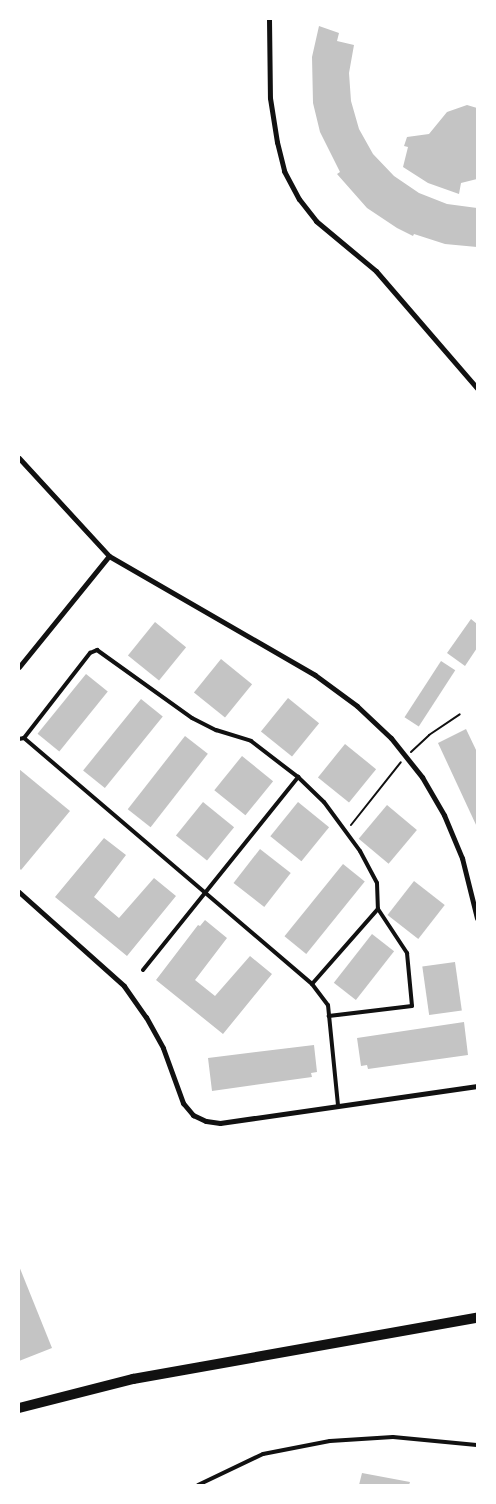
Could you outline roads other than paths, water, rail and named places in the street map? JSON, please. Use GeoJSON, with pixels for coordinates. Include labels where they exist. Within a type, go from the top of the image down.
{"type":"FeatureCollection","features":[{"type":"Feature","properties":{"kind":"main road"},"geometry":{"type":"LineString","coordinates":[[19,1408],[133,1379],[477,1318]]}},
{"type":"Feature","properties":{"kind":"street"},"geometry":{"type":"LineString","coordinates":[[269,19],[270,98],[277,142],[284,171],[299,199],[316,221],[376,271],[477,388]]}},
{"type":"Feature","properties":{"kind":"street"},"geometry":{"type":"LineString","coordinates":[[19,458],[109,556],[315,675],[357,706],[391,738],[422,777],[444,815],[462,858],[477,918]]}},
{"type":"Feature","properties":{"kind":"street"},"geometry":{"type":"LineString","coordinates":[[19,667],[109,556]]}},
{"type":"Feature","properties":{"kind":"street"},"geometry":{"type":"LineString","coordinates":[[19,892],[124,986],[151,1025],[171,1067],[182,1102],[193,1115],[220,1122],[477,1086]]}},
{"type":"Feature","properties":{"kind":"lane"},"geometry":{"type":"LineString","coordinates":[[19,740],[24,738],[90,653],[97,650],[192,718],[216,730],[251,741],[298,777],[324,802],[347,831],[377,882],[378,910],[407,953],[412,1006],[329,1016]]}},
{"type":"Feature","properties":{"kind":"lane"},"geometry":{"type":"LineString","coordinates":[[24,738],[312,984],[328,1005],[338,1106]]}},
{"type":"Feature","properties":{"kind":"lane"},"geometry":{"type":"LineString","coordinates":[[143,970],[298,777]]}},
{"type":"Feature","properties":{"kind":"lane"},"geometry":{"type":"LineString","coordinates":[[312,984],[378,910]]}},
{"type":"Feature","properties":{"kind":"lane"},"geometry":{"type":"LineString","coordinates":[[198,1485],[263,1454],[330,1441],[393,1436],[477,1445]]}}]}
